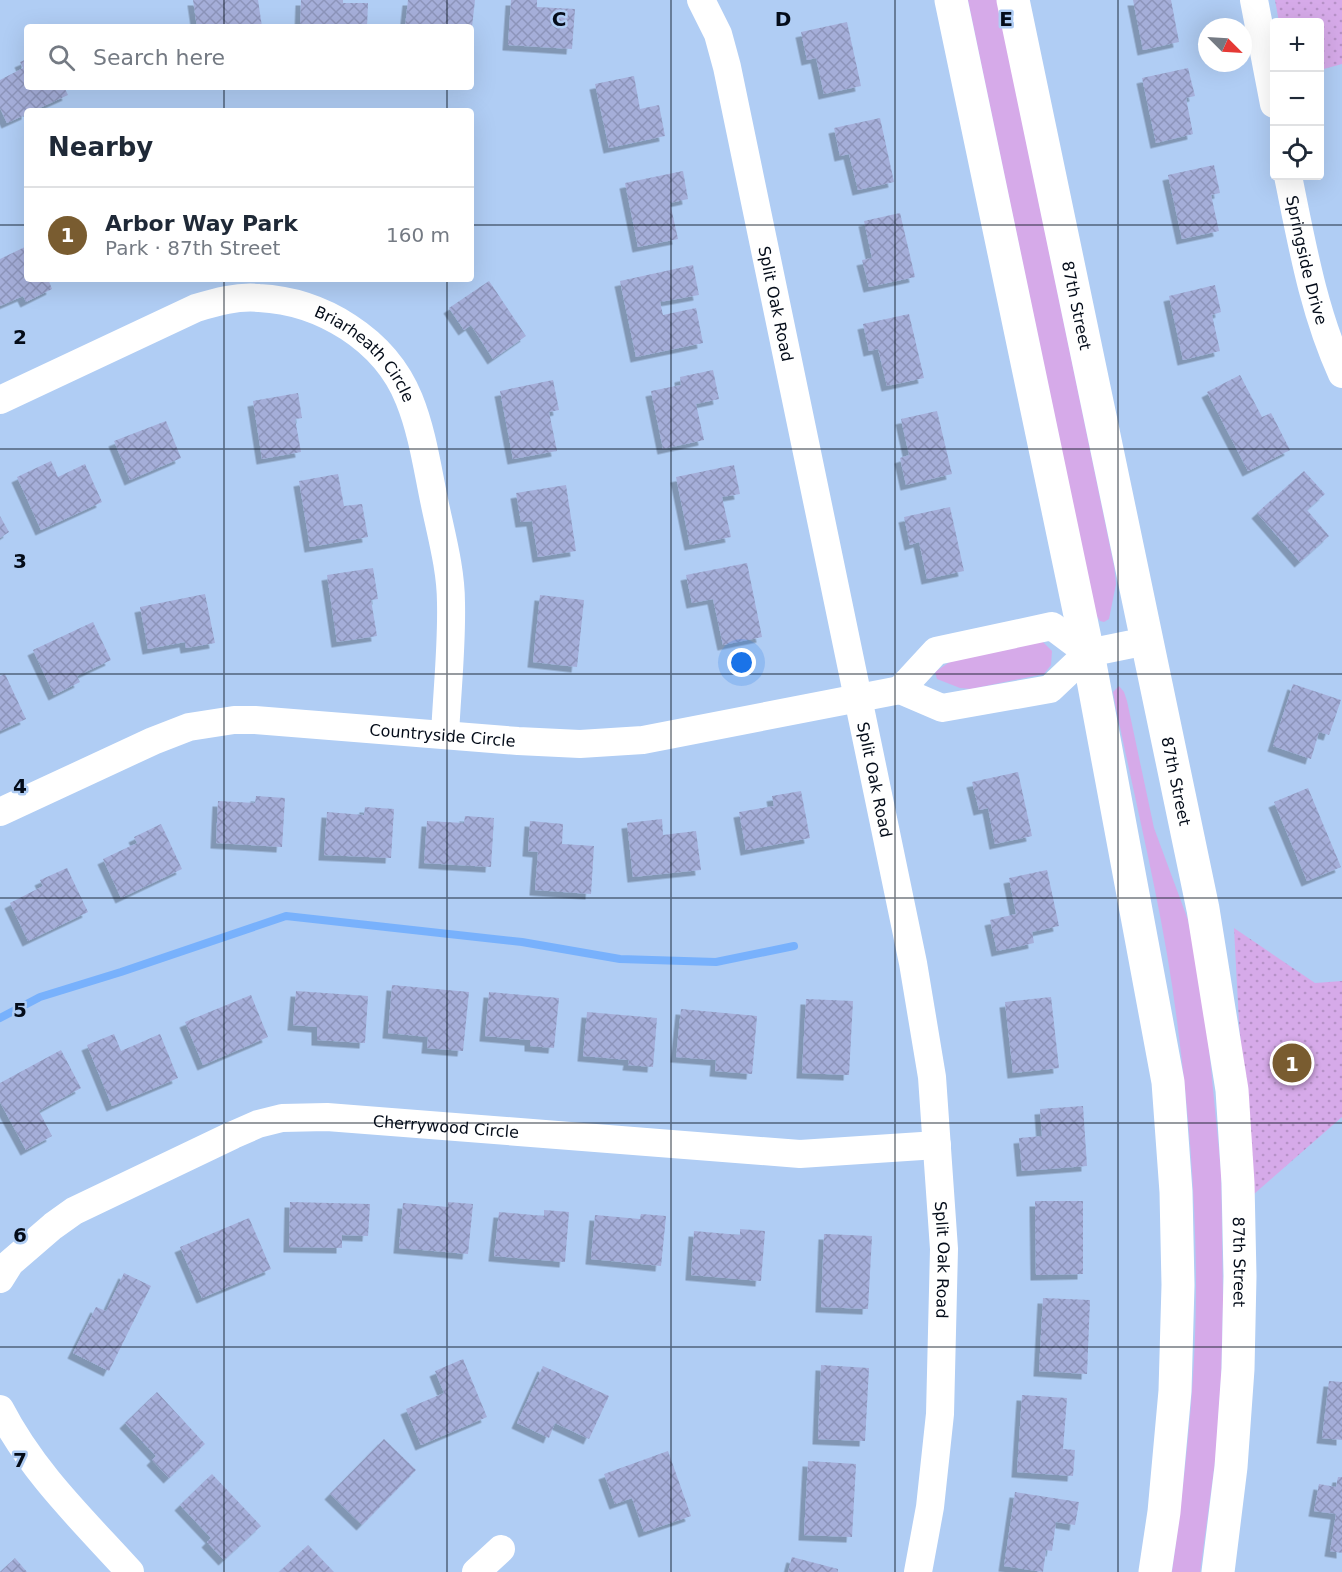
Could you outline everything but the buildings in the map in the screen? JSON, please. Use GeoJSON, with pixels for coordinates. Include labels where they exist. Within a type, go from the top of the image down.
{"type":"FeatureCollection","features":[{"type":"Feature","properties":{"kind":"street","name":"Split Oak Road"},"geometry":{"type":"LineString","coordinates":[[701,0],[718,33],[727,67],[913,963],[932,1077],[944,1249],[940,1414],[930,1507],[918,1572]]}},
{"type":"Feature","properties":{"kind":"street"},"geometry":{"type":"LineString","coordinates":[[951,0],[1088,653],[1168,1082],[1176,1192],[1178,1285],[1175,1391],[1164,1512],[1155,1572]]}},
{"type":"Feature","properties":{"kind":"street","name":"87th Street"},"geometry":{"type":"LineString","coordinates":[[1013,0],[1203,909],[1232,1090],[1238,1184],[1240,1276],[1238,1369],[1224,1539],[1218,1572]]}},
{"type":"Feature","properties":{"kind":"street"},"geometry":{"type":"LineString","coordinates":[[1254,0],[1270,79]]}},
{"type":"Feature","properties":{"kind":"street","name":"Springside Drive"},"geometry":{"type":"LineString","coordinates":[[1289,180],[1314,298],[1328,344],[1342,374]]}},
{"type":"Feature","properties":{"kind":"street","name":"Briarheath Circle"},"geometry":{"type":"LineString","coordinates":[[0,400],[196,308],[219,302],[259,297],[298,303],[315,309],[366,340],[399,378],[409,399],[422,438],[449,574],[451,603],[445,735]]}},
{"type":"Feature","properties":{"kind":"street"},"geometry":{"type":"LineString","coordinates":[[1088,653],[1052,626],[936,651],[900,690],[942,708],[1050,689],[1088,653],[1147,641]]}},
{"type":"Feature","properties":{"kind":"street","name":"Countryside Circle"},"geometry":{"type":"LineString","coordinates":[[0,812],[153,741],[189,727],[234,720],[580,744],[643,740],[900,690]]}},
{"type":"Feature","properties":{"kind":"street","name":"Cherrywood Circle"},"geometry":{"type":"LineString","coordinates":[[0,1280],[10,1263],[28,1250],[52,1226],[74,1211],[233,1135],[258,1124],[282,1118],[327,1118],[800,1154],[937,1144]]}},
{"type":"Feature","properties":{"kind":"street"},"geometry":{"type":"LineString","coordinates":[[0,1408],[15,1439],[40,1474],[130,1572]]}},
{"type":"Feature","properties":{"kind":"street"},"geometry":{"type":"LineString","coordinates":[[476,1572],[501,1550]]}},
{"type":"Feature","properties":{"kind":"shaded area"},"geometry":{"type":"Polygon","coordinates":[[[968,0],[997,0],[1114,566],[1116,584],[1109,619],[1104,622],[1100,621],[1096,615],[968,0]]]}},
{"type":"Feature","properties":{"kind":"shaded area"},"geometry":{"type":"Polygon","coordinates":[[[1275,0],[1342,0],[1342,64],[1324,69],[1324,18],[1278,18],[1275,0]]]}},
{"type":"Feature","properties":{"kind":"shaded area"},"geometry":{"type":"Polygon","coordinates":[[[1041,640],[1052,651],[1051,665],[1044,674],[971,689],[960,688],[937,679],[935,672],[957,657],[1041,640]]]}},
{"type":"Feature","properties":{"kind":"shaded area"},"geometry":{"type":"Polygon","coordinates":[[[1119,686],[1127,701],[1154,828],[1188,920],[1208,1038],[1221,1171],[1223,1301],[1221,1379],[1216,1454],[1200,1572],[1172,1572],[1189,1430],[1196,1323],[1195,1222],[1189,1125],[1166,947],[1113,692],[1119,686]]]}},
{"type":"Feature","properties":{"kind":"shaded area"},"geometry":{"type":"Polygon","coordinates":[[[1234,928],[1315,983],[1342,981],[1342,1117],[1254,1194],[1239,1023],[1234,928]]]}},
{"type":"Feature","properties":{"kind":"waterway"},"geometry":{"type":"LineString","coordinates":[[0,1018],[40,997],[286,916],[522,942],[620,959],[716,962],[794,946]]}},
{"type":"Feature","properties":{"kind":"place","name":"Arbor Way Park"},"geometry":{"type":"Point","coordinates":[1292,1063]}}]}
